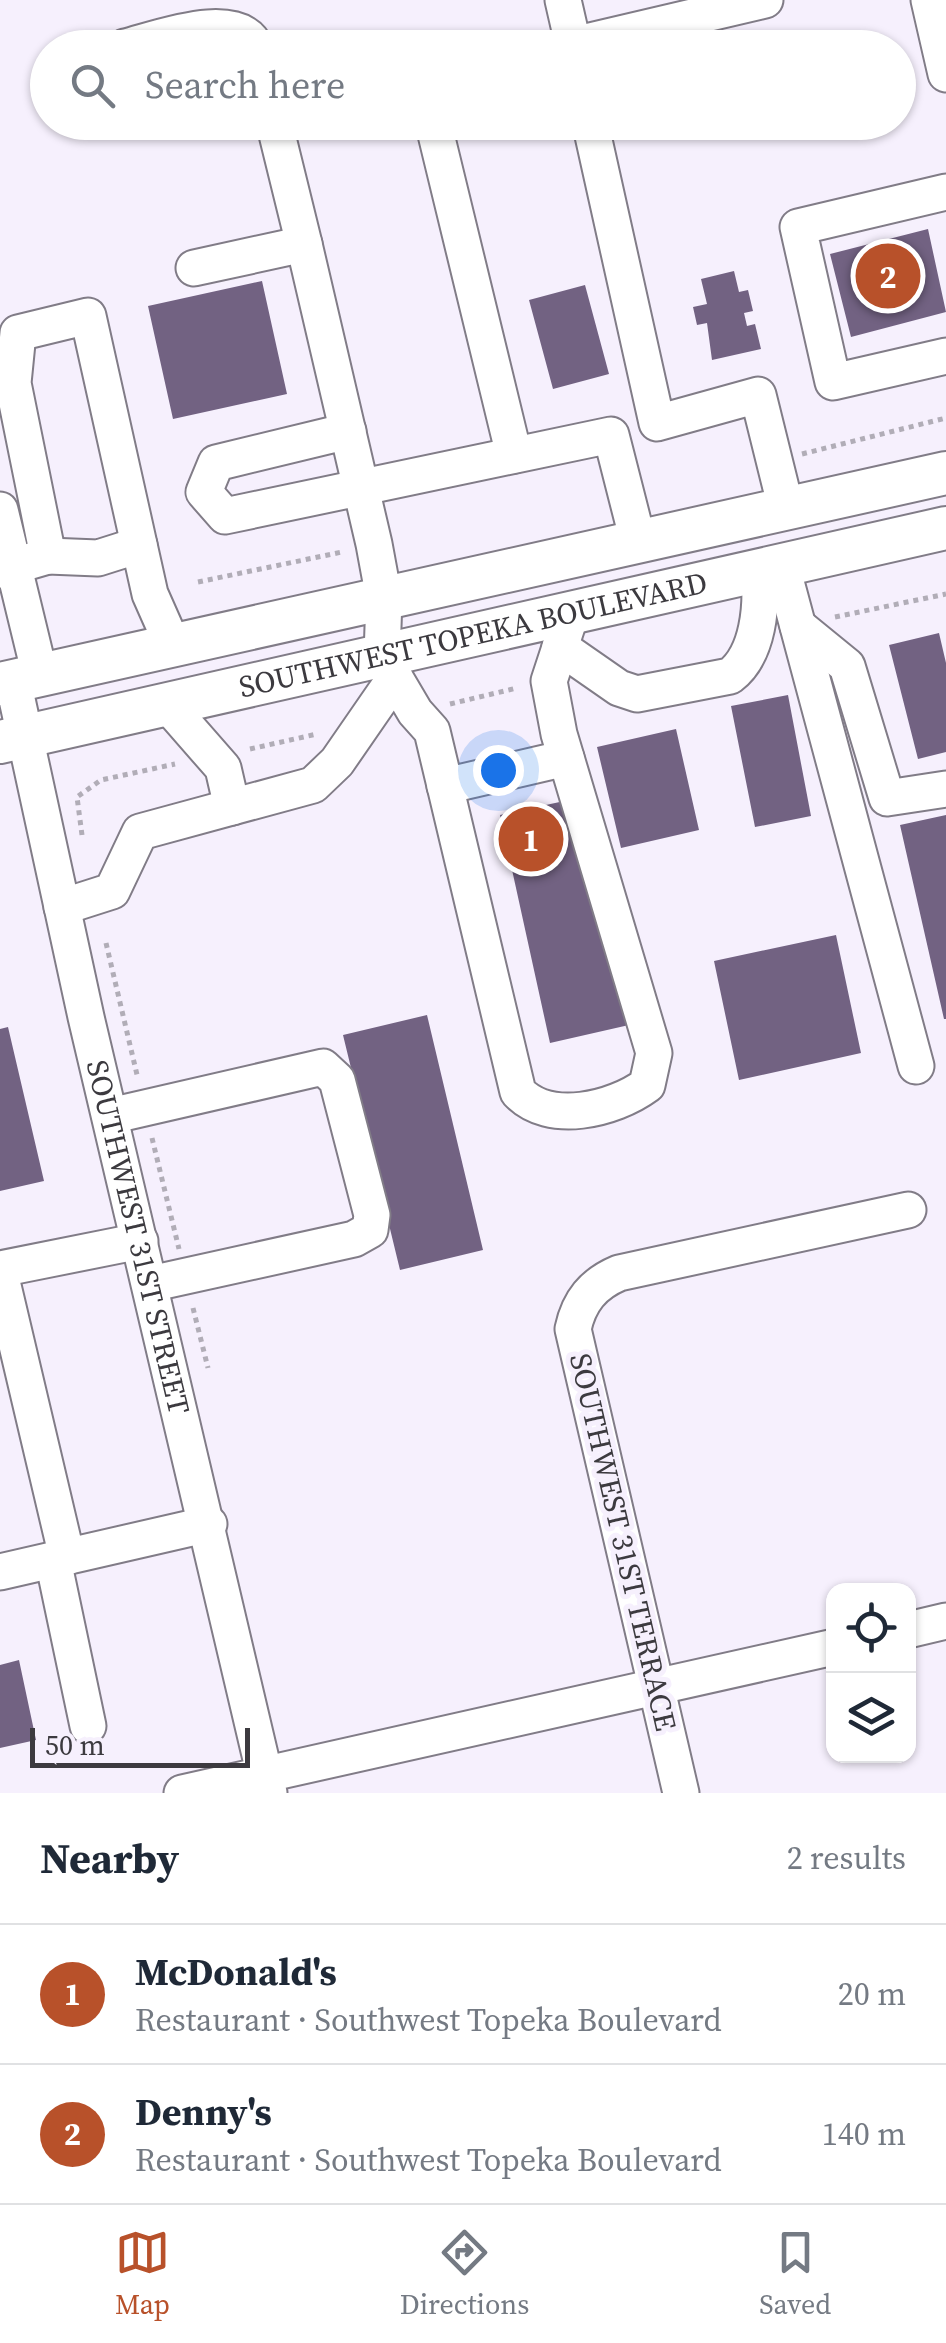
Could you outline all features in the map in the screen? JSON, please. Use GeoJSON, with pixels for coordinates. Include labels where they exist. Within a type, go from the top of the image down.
{"type":"FeatureCollection","features":[{"type":"Feature","properties":{"kind":"main road","name":"SOUTHWEST TOPEKA BOULEVARD"},"geometry":{"type":"LineString","coordinates":[[18,680],[946,474]]}},
{"type":"Feature","properties":{"kind":"main road"},"geometry":{"type":"LineString","coordinates":[[770,570],[780,510]]}},
{"type":"Feature","properties":{"kind":"main road","name":"SOUTHWEST TOPEKA BOULEVARD"},"geometry":{"type":"LineString","coordinates":[[11,739],[167,704],[388,667],[566,631],[770,570],[946,528]]}},
{"type":"Feature","properties":{"kind":"street"},"geometry":{"type":"LineString","coordinates":[[563,0],[570,30]]}},
{"type":"Feature","properties":{"kind":"street"},"geometry":{"type":"LineString","coordinates":[[640,30],[765,0]]}},
{"type":"Feature","properties":{"kind":"street"},"geometry":{"type":"LineString","coordinates":[[929,0],[946,74]]}},
{"type":"Feature","properties":{"kind":"street"},"geometry":{"type":"LineString","coordinates":[[196,30],[214,26],[239,30]]}},
{"type":"Feature","properties":{"kind":"street"},"geometry":{"type":"LineString","coordinates":[[78,903],[112,891],[140,832],[312,784],[337,762],[366,723],[388,667],[384,598],[374,544],[278,140]]}},
{"type":"Feature","properties":{"kind":"street"},"geometry":{"type":"LineString","coordinates":[[438,140],[514,455]]}},
{"type":"Feature","properties":{"kind":"street"},"geometry":{"type":"LineString","coordinates":[[594,140],[657,423]]}},
{"type":"Feature","properties":{"kind":"street"},"geometry":{"type":"LineString","coordinates":[[946,192],[798,227],[833,382],[946,356]]}},
{"type":"Feature","properties":{"kind":"street"},"geometry":{"type":"LineString","coordinates":[[194,268],[304,244]]}},
{"type":"Feature","properties":{"kind":"street"},"geometry":{"type":"LineString","coordinates":[[48,556],[13,383],[9,335],[88,316],[150,594],[173,646]]}},
{"type":"Feature","properties":{"kind":"street"},"geometry":{"type":"LineString","coordinates":[[348,431],[216,463],[204,492],[226,516],[612,435],[758,395],[780,510]]}},
{"type":"Feature","properties":{"kind":"street"},"geometry":{"type":"LineString","coordinates":[[612,435],[638,541]]}},
{"type":"Feature","properties":{"kind":"street","name":"SOUTHWEST 31ST STREET"},"geometry":{"type":"LineString","coordinates":[[0,510],[18,680],[11,739],[78,903],[110,1116],[209,1524],[267,1784]]}},
{"type":"Feature","properties":{"kind":"street"},"geometry":{"type":"LineString","coordinates":[[7,568],[48,556],[98,558],[140,545]]}},
{"type":"Feature","properties":{"kind":"street"},"geometry":{"type":"LineString","coordinates":[[770,570],[798,626],[916,1066]]}},
{"type":"Feature","properties":{"kind":"street"},"geometry":{"type":"LineString","coordinates":[[388,667],[415,712],[432,730],[518,1092],[532,1107],[565,1113],[632,1096],[647,1086],[654,1053],[566,758],[549,681],[566,631],[619,688],[638,694],[730,676],[742,667],[770,570]]}},
{"type":"Feature","properties":{"kind":"street"},"geometry":{"type":"LineString","coordinates":[[798,626],[847,666],[887,798],[946,789]]}},
{"type":"Feature","properties":{"kind":"street"},"geometry":{"type":"LineString","coordinates":[[167,704],[223,768],[232,807]]}},
{"type":"Feature","properties":{"kind":"street"},"geometry":{"type":"LineString","coordinates":[[445,786],[566,758]]}},
{"type":"Feature","properties":{"kind":"street"},"geometry":{"type":"LineString","coordinates":[[110,1116],[324,1067],[337,1080],[372,1215],[370,1230],[354,1239],[150,1284]]}},
{"type":"Feature","properties":{"kind":"street","name":"SOUTHWEST 31ST TERRACE"},"geometry":{"type":"LineString","coordinates":[[681,1793],[573,1329],[588,1294],[619,1273],[908,1210]]}},
{"type":"Feature","properties":{"kind":"street"},"geometry":{"type":"LineString","coordinates":[[88,1726],[60,1559],[0,1271],[140,1242]]}},
{"type":"Feature","properties":{"kind":"street"},"geometry":{"type":"LineString","coordinates":[[0,1572],[209,1524]]}},
{"type":"Feature","properties":{"kind":"street"},"geometry":{"type":"LineString","coordinates":[[916,1628],[946,1620]]}},
{"type":"Feature","properties":{"kind":"street"},"geometry":{"type":"LineString","coordinates":[[182,1793],[267,1784],[826,1649]]}},
{"type":"Feature","properties":{"kind":"path"},"geometry":{"type":"LineString","coordinates":[[784,458],[946,418]]}},
{"type":"Feature","properties":{"kind":"path"},"geometry":{"type":"LineString","coordinates":[[198,582],[374,544]]}},
{"type":"Feature","properties":{"kind":"path"},"geometry":{"type":"LineString","coordinates":[[798,626],[946,594]]}},
{"type":"Feature","properties":{"kind":"path"},"geometry":{"type":"LineString","coordinates":[[415,712],[549,681]]}},
{"type":"Feature","properties":{"kind":"path"},"geometry":{"type":"LineString","coordinates":[[208,1368],[145,1107],[78,903],[77,797],[100,780],[366,723]]}},
{"type":"Feature","properties":{"kind":"building"},"geometry":{"type":"Polygon","coordinates":[[[928,229],[946,312],[851,337],[830,254],[928,229]]]}},
{"type":"Feature","properties":{"kind":"building"},"geometry":{"type":"Polygon","coordinates":[[[734,271],[739,292],[748,290],[753,311],[744,313],[747,326],[755,324],[761,349],[712,360],[707,323],[697,325],[693,307],[707,304],[701,279],[734,271]]]}},
{"type":"Feature","properties":{"kind":"building"},"geometry":{"type":"Polygon","coordinates":[[[262,281],[287,394],[173,419],[148,306],[262,281]]]}},
{"type":"Feature","properties":{"kind":"building"},"geometry":{"type":"Polygon","coordinates":[[[585,285],[609,374],[553,389],[529,300],[585,285]]]}},
{"type":"Feature","properties":{"kind":"building"},"geometry":{"type":"Polygon","coordinates":[[[939,633],[946,663],[946,752],[918,759],[889,645],[939,633]]]}},
{"type":"Feature","properties":{"kind":"building"},"geometry":{"type":"Polygon","coordinates":[[[788,695],[811,816],[755,827],[731,706],[788,695]]]}},
{"type":"Feature","properties":{"kind":"building"},"geometry":{"type":"Polygon","coordinates":[[[676,729],[699,830],[621,848],[597,747],[676,729]]]}},
{"type":"Feature","properties":{"kind":"building"},"geometry":{"type":"Polygon","coordinates":[[[578,798],[629,1025],[550,1043],[500,815],[578,798]]]}},
{"type":"Feature","properties":{"kind":"building"},"geometry":{"type":"Polygon","coordinates":[[[946,815],[946,1019],[944,1019],[900,825],[946,815]]]}},
{"type":"Feature","properties":{"kind":"building"},"geometry":{"type":"Polygon","coordinates":[[[836,935],[861,1053],[739,1080],[714,961],[836,935]]]}},
{"type":"Feature","properties":{"kind":"building"},"geometry":{"type":"Polygon","coordinates":[[[427,1015],[483,1250],[400,1270],[343,1035],[427,1015]]]}},
{"type":"Feature","properties":{"kind":"building"},"geometry":{"type":"Polygon","coordinates":[[[8,1027],[44,1181],[0,1191],[0,1029],[8,1027]]]}},
{"type":"Feature","properties":{"kind":"building"},"geometry":{"type":"Polygon","coordinates":[[[19,1660],[36,1740],[0,1748],[0,1665],[19,1660]]]}},
{"type":"Feature","properties":{"kind":"place","name":"Denny's"},"geometry":{"type":"Point","coordinates":[888,276]}},
{"type":"Feature","properties":{"kind":"place","name":"McDonald's"},"geometry":{"type":"Point","coordinates":[531,839]}}]}
